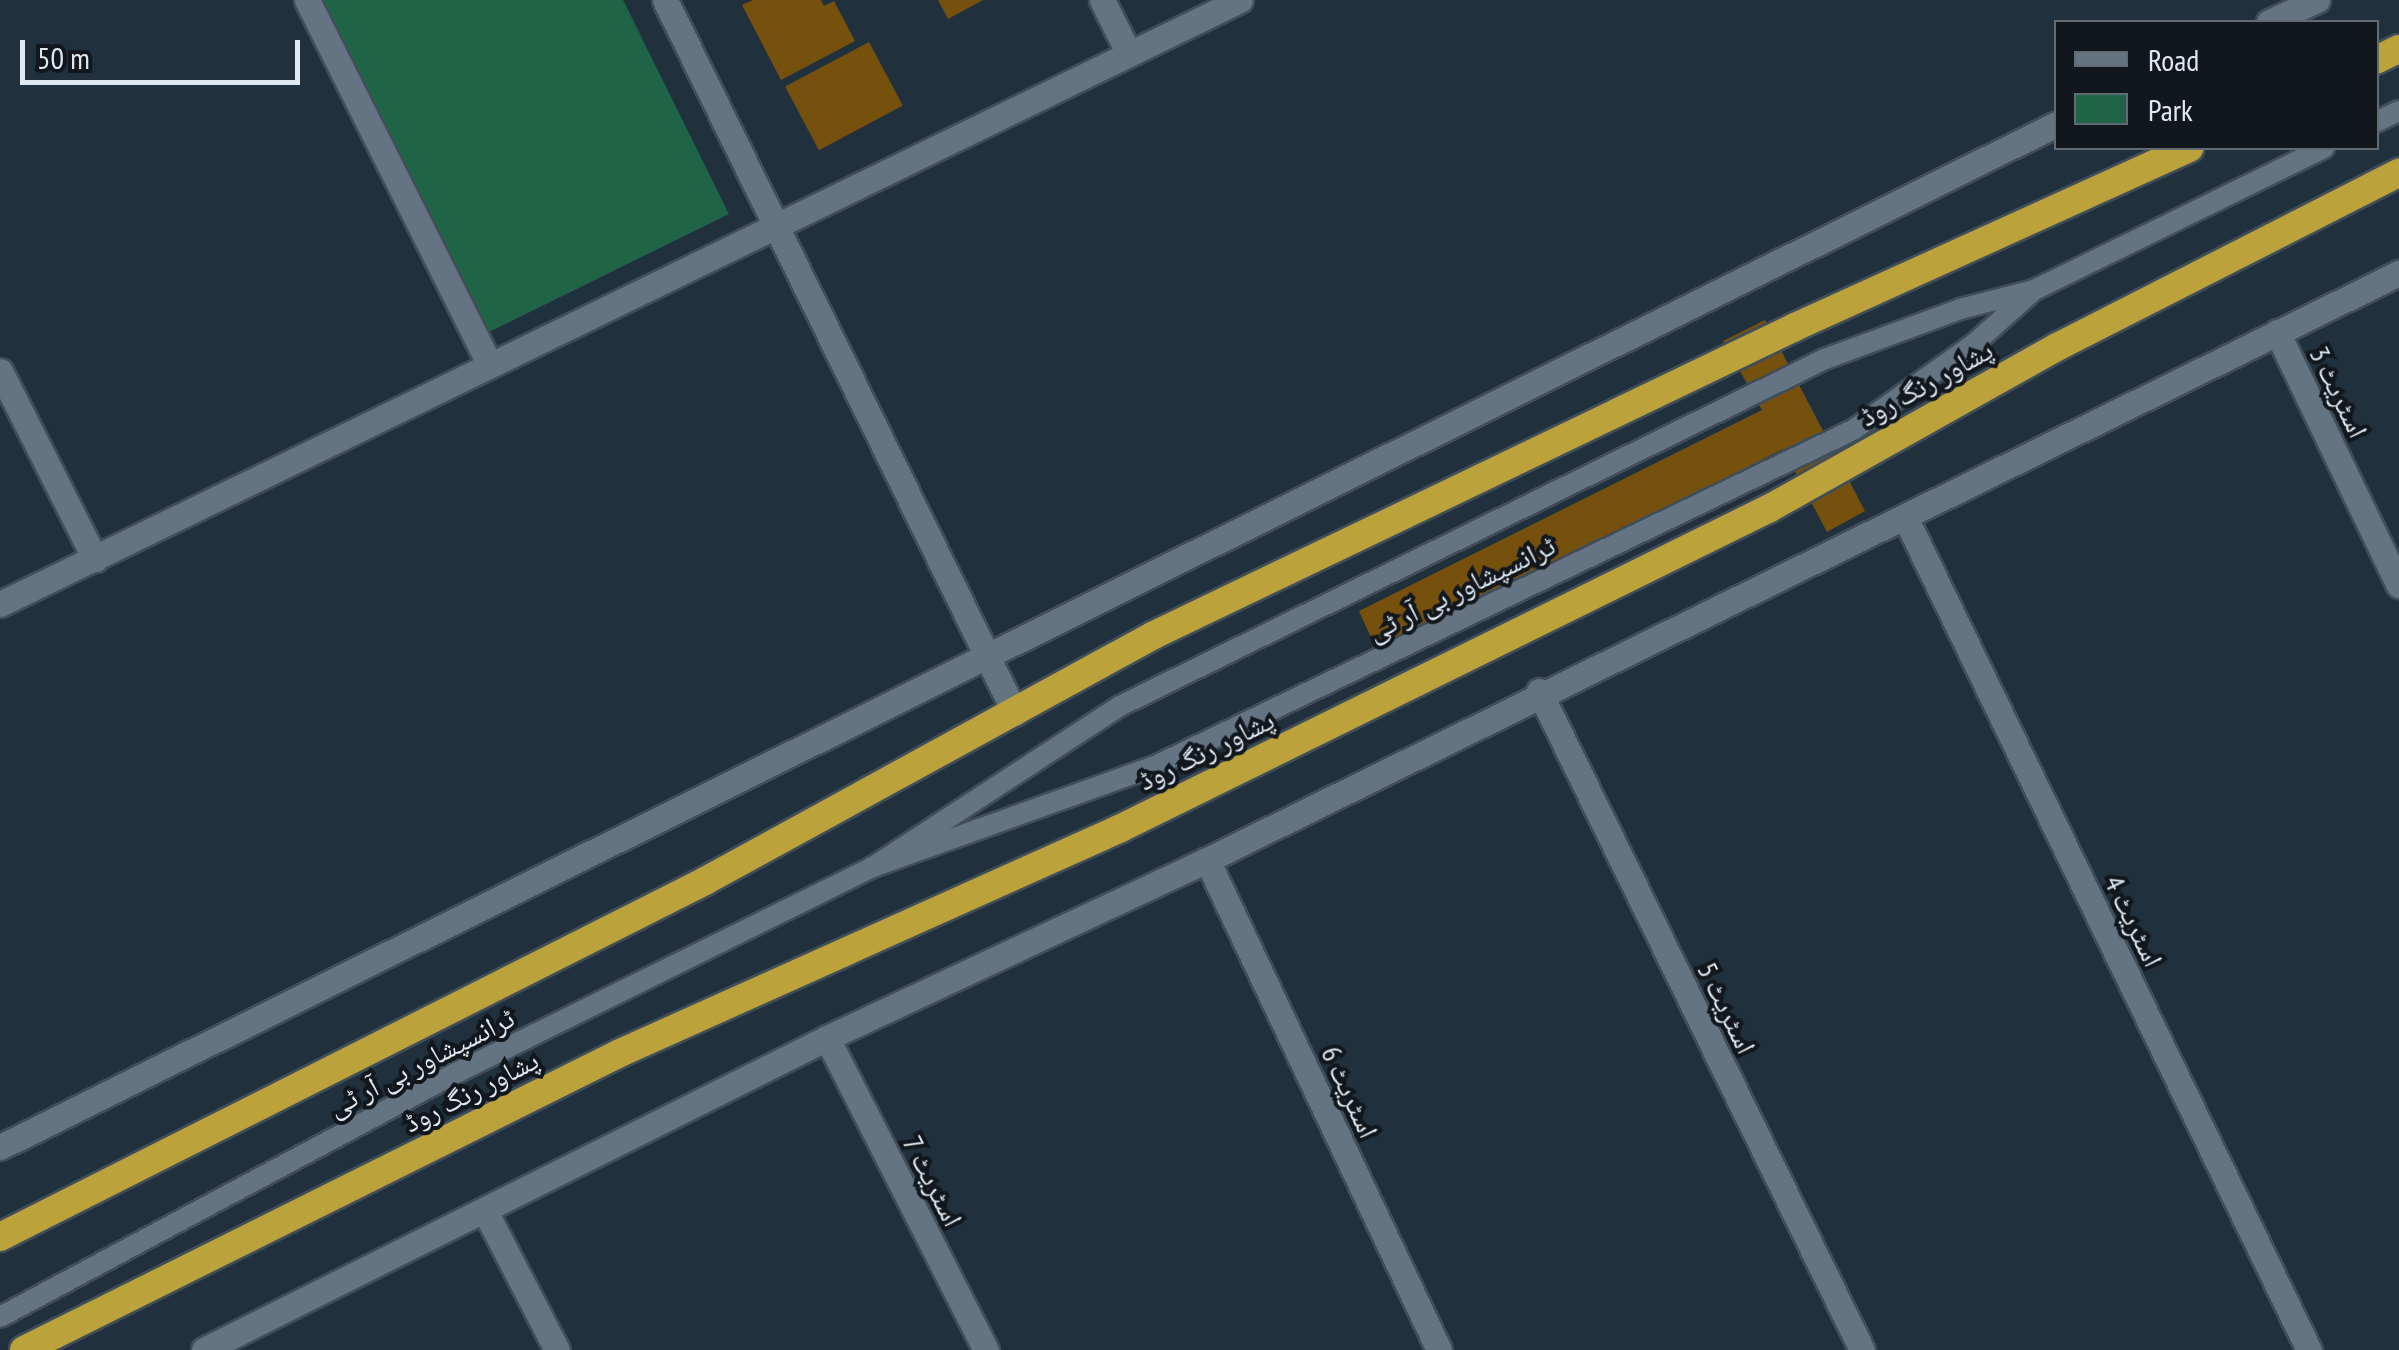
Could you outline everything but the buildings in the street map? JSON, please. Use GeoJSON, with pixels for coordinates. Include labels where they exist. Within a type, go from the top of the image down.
{"type":"FeatureCollection","features":[{"type":"Feature","properties":{"kind":"highway"},"geometry":{"type":"LineString","coordinates":[[0,1236],[705,880],[1154,635],[1795,327],[2186,150]]}},
{"type":"Feature","properties":{"kind":"highway","name":"پشاور رنگ روڈ"},"geometry":{"type":"LineString","coordinates":[[24,1350],[620,1053],[1120,829],[1770,508],[2057,347],[2399,173]]}},
{"type":"Feature","properties":{"kind":"street"},"geometry":{"type":"LineString","coordinates":[[308,0],[488,363]]}},
{"type":"Feature","properties":{"kind":"street"},"geometry":{"type":"LineString","coordinates":[[665,0],[992,656],[1015,713]]}},
{"type":"Feature","properties":{"kind":"street"},"geometry":{"type":"LineString","coordinates":[[1102,0],[1129,54]]}},
{"type":"Feature","properties":{"kind":"street"},"geometry":{"type":"LineString","coordinates":[[0,604],[775,222],[1240,0]]}},
{"type":"Feature","properties":{"kind":"street"},"geometry":{"type":"LineString","coordinates":[[2273,20],[2317,0]]}},
{"type":"Feature","properties":{"kind":"street"},"geometry":{"type":"LineString","coordinates":[[0,1147],[2054,125]]}},
{"type":"Feature","properties":{"kind":"street"},"geometry":{"type":"LineString","coordinates":[[204,1350],[486,1213],[827,1038],[1208,860],[1539,692],[1905,518],[2399,273]]}},
{"type":"Feature","properties":{"kind":"street","name":"اسٹریٹ 3"},"geometry":{"type":"LineString","coordinates":[[2277,332],[2399,585]]}},
{"type":"Feature","properties":{"kind":"street"},"geometry":{"type":"LineString","coordinates":[[0,371],[94,559]]}},
{"type":"Feature","properties":{"kind":"street","name":"اسٹریٹ 4"},"geometry":{"type":"LineString","coordinates":[[1905,518],[2309,1350]]}},
{"type":"Feature","properties":{"kind":"street","name":"اسٹریٹ 5"},"geometry":{"type":"LineString","coordinates":[[1539,692],[1862,1350]]}},
{"type":"Feature","properties":{"kind":"street","name":"اسٹریٹ 6"},"geometry":{"type":"LineString","coordinates":[[1208,860],[1438,1350]]}},
{"type":"Feature","properties":{"kind":"street","name":"اسٹریٹ 7"},"geometry":{"type":"LineString","coordinates":[[827,1038],[986,1350]]}},
{"type":"Feature","properties":{"kind":"street"},"geometry":{"type":"LineString","coordinates":[[486,1213],[557,1350]]}},
{"type":"Feature","properties":{"kind":"lane","name":"ٹرانسپشاور بی آر ٹی"},"geometry":{"type":"LineString","coordinates":[[0,1317],[454,1074],[873,867],[1137,697],[1825,359],[1960,309],[2034,290],[2320,150]]}},
{"type":"Feature","properties":{"kind":"lane","name":"ٹرانسپشاور بی آر ٹی"},"geometry":{"type":"LineString","coordinates":[[873,867],[1155,766],[1853,430],[1974,344],[2034,290]]}},
{"type":"Feature","properties":{"kind":"green space"},"geometry":{"type":"Polygon","coordinates":[[[322,0],[623,0],[729,214],[487,333],[322,0]]]}}]}
